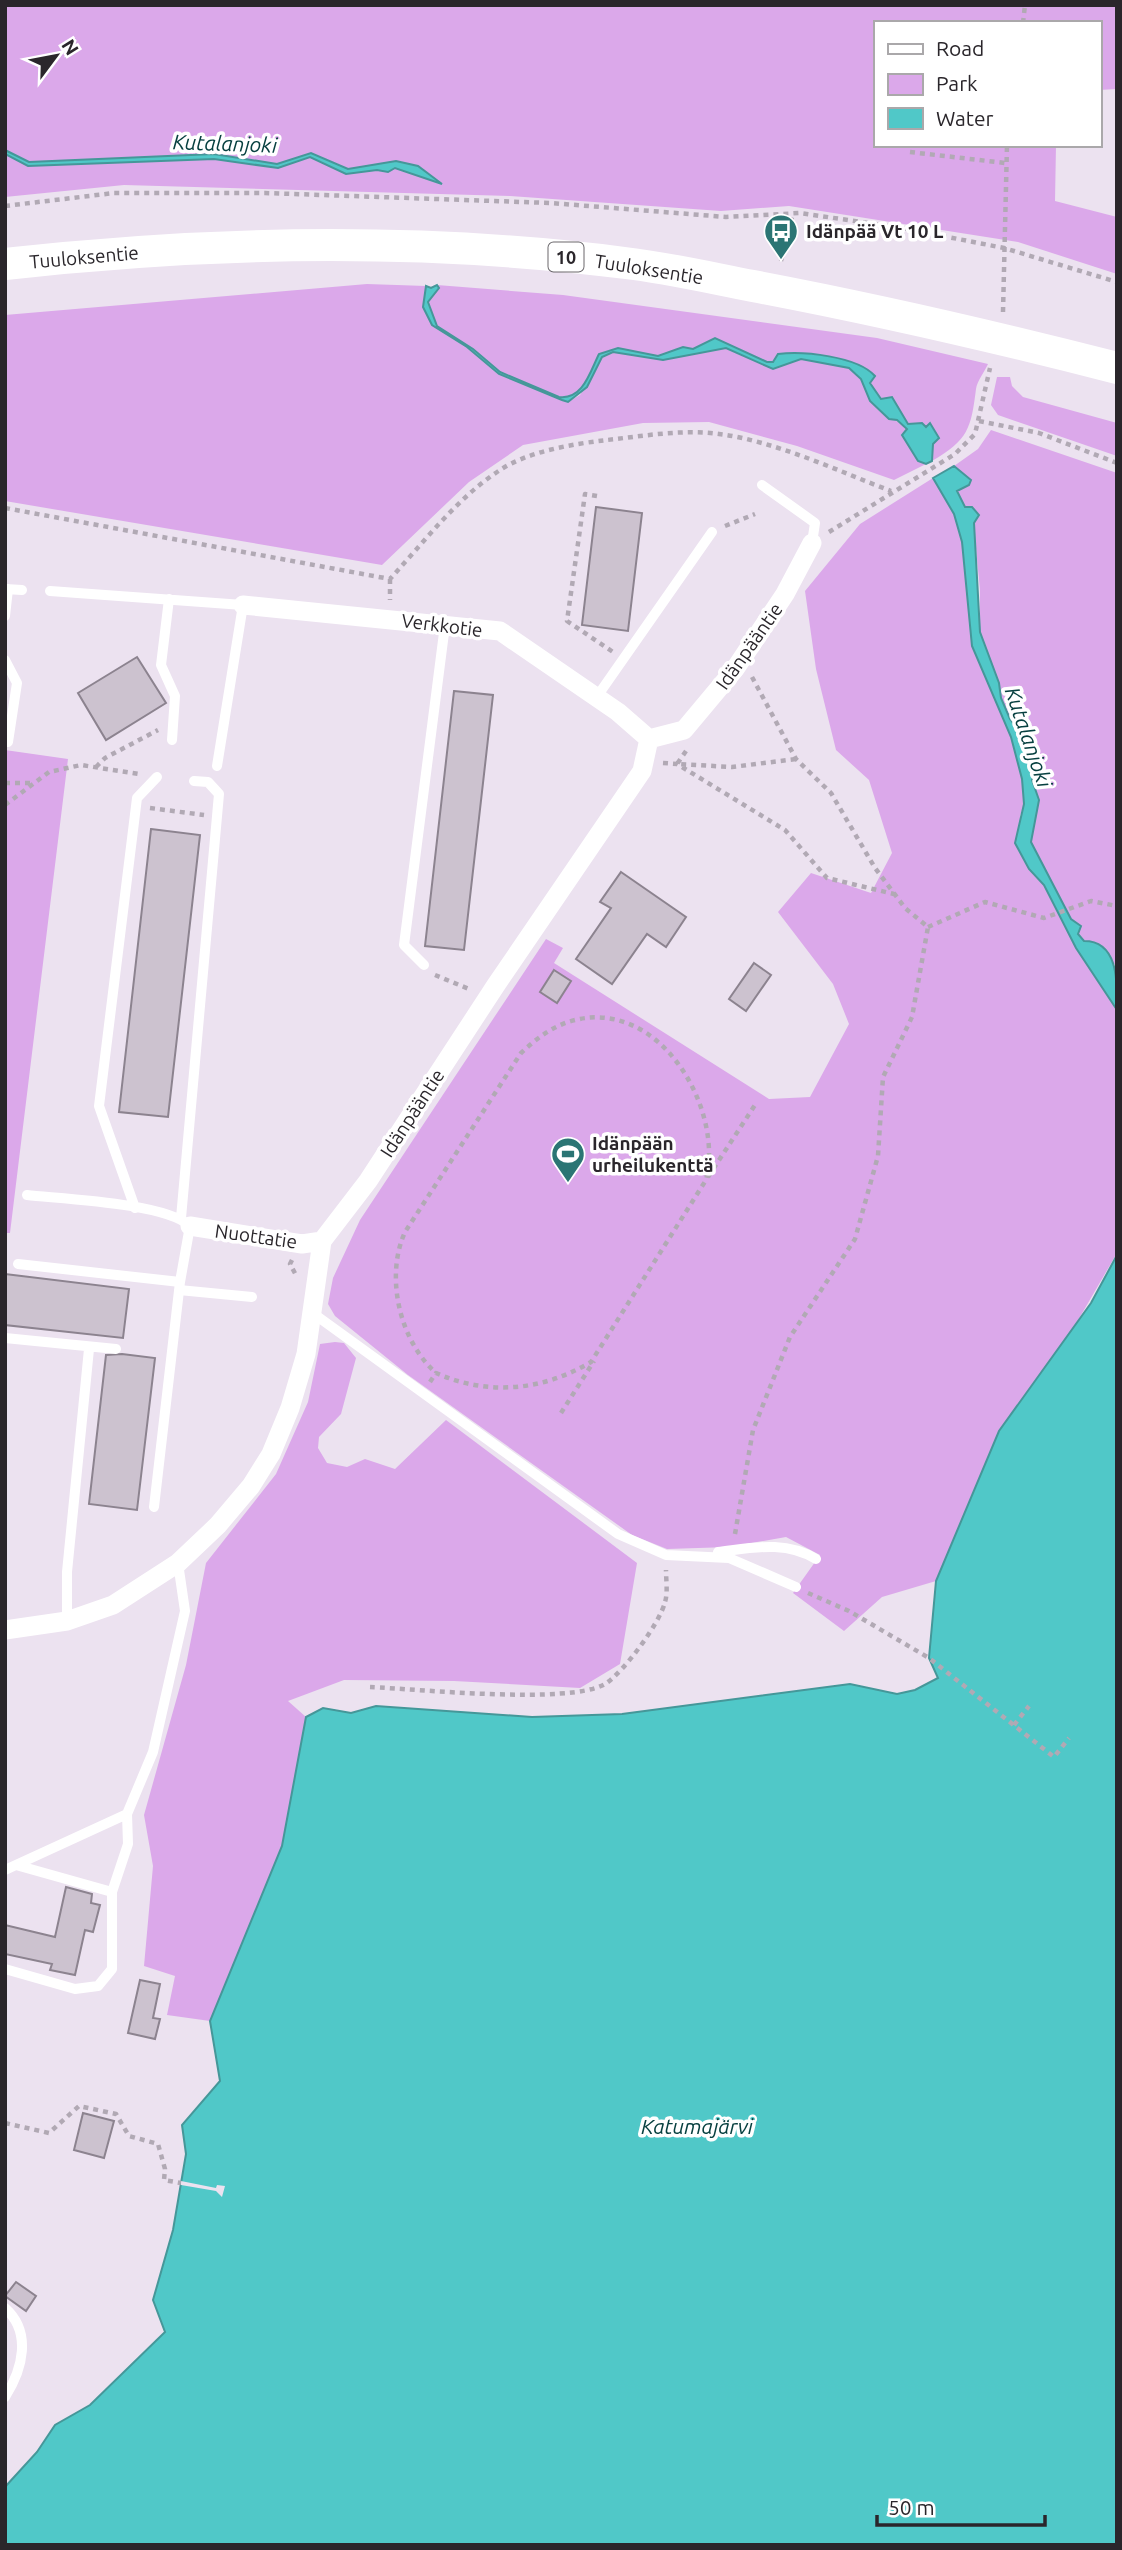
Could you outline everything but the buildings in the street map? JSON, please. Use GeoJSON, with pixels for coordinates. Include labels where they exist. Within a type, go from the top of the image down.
{"type":"FeatureCollection","features":[{"type":"Feature","properties":{"kind":"highway","name":"Tuuloksentie"},"geometry":{"type":"LineString","coordinates":[[5,264],[246,245],[390,245],[511,252],[627,263],[839,302],[1117,368]]}},
{"type":"Feature","properties":{"kind":"street","name":"Idänpääntie"},"geometry":{"type":"LineString","coordinates":[[684,730],[743,657],[785,594],[812,543]]}},
{"type":"Feature","properties":{"kind":"street","name":"Verkkotie"},"geometry":{"type":"LineString","coordinates":[[243,605],[500,631],[649,739]]}},
{"type":"Feature","properties":{"kind":"street"},"geometry":{"type":"LineString","coordinates":[[649,739],[684,730]]}},
{"type":"Feature","properties":{"kind":"street","name":"Idänpääntie"},"geometry":{"type":"LineString","coordinates":[[322,1241],[368,1181],[496,985],[642,771],[649,739]]}},
{"type":"Feature","properties":{"kind":"street","name":"Nuottatie"},"geometry":{"type":"LineString","coordinates":[[186,1222],[302,1244],[322,1241]]}},
{"type":"Feature","properties":{"kind":"street"},"geometry":{"type":"LineString","coordinates":[[5,1630],[67,1621],[113,1605],[178,1563],[218,1525],[251,1486],[271,1454],[290,1408],[314,1314],[322,1241]]}},
{"type":"Feature","properties":{"kind":"lane"},"geometry":{"type":"LineString","coordinates":[[762,485],[815,523],[812,543]]}},
{"type":"Feature","properties":{"kind":"lane"},"geometry":{"type":"LineString","coordinates":[[596,698],[712,532]]}},
{"type":"Feature","properties":{"kind":"lane"},"geometry":{"type":"LineString","coordinates":[[5,616],[6,589],[22,590]]}},
{"type":"Feature","properties":{"kind":"lane"},"geometry":{"type":"LineString","coordinates":[[50,591],[243,605],[217,766]]}},
{"type":"Feature","properties":{"kind":"lane"},"geometry":{"type":"LineString","coordinates":[[169,599],[161,665],[175,696],[172,740]]}},
{"type":"Feature","properties":{"kind":"lane"},"geometry":{"type":"LineString","coordinates":[[424,965],[404,945],[445,625]]}},
{"type":"Feature","properties":{"kind":"lane"},"geometry":{"type":"LineString","coordinates":[[5,660],[17,683],[8,742]]}},
{"type":"Feature","properties":{"kind":"lane"},"geometry":{"type":"LineString","coordinates":[[135,1208],[99,1106],[136,806],[145,786],[157,777]]}},
{"type":"Feature","properties":{"kind":"lane"},"geometry":{"type":"LineString","coordinates":[[154,1507],[186,1222],[219,794],[208,782],[194,781]]}},
{"type":"Feature","properties":{"kind":"lane"},"geometry":{"type":"LineString","coordinates":[[27,1195],[135,1208],[186,1222]]}},
{"type":"Feature","properties":{"kind":"lane"},"geometry":{"type":"LineString","coordinates":[[18,1264],[252,1297]]}},
{"type":"Feature","properties":{"kind":"lane"},"geometry":{"type":"LineString","coordinates":[[314,1314],[618,1534],[666,1555],[729,1558],[796,1587]]}},
{"type":"Feature","properties":{"kind":"lane"},"geometry":{"type":"LineString","coordinates":[[5,1338],[89,1349],[116,1349]]}},
{"type":"Feature","properties":{"kind":"lane"},"geometry":{"type":"LineString","coordinates":[[67,1621],[67,1572],[89,1349]]}},
{"type":"Feature","properties":{"kind":"lane"},"geometry":{"type":"LineString","coordinates":[[700,1555],[774,1545],[806,1552],[816,1559]]}},
{"type":"Feature","properties":{"kind":"lane"},"geometry":{"type":"LineString","coordinates":[[5,1969],[75,1989],[98,1986],[113,1969],[113,1892],[128,1844],[127,1814],[153,1752],[185,1611],[178,1563]]}},
{"type":"Feature","properties":{"kind":"lane"},"geometry":{"type":"LineString","coordinates":[[10,1867],[127,1814]]}},
{"type":"Feature","properties":{"kind":"lane"},"geometry":{"type":"LineString","coordinates":[[10,1867],[113,1892]]}},
{"type":"Feature","properties":{"kind":"lane"},"geometry":{"type":"LineString","coordinates":[[5,2308],[18,2321],[23,2340],[20,2365],[5,2397]]}},
{"type":"Feature","properties":{"kind":"path"},"geometry":{"type":"LineString","coordinates":[[1003,312],[1007,147]]}},
{"type":"Feature","properties":{"kind":"path"},"geometry":{"type":"LineString","coordinates":[[910,152],[1005,163]]}},
{"type":"Feature","properties":{"kind":"path"},"geometry":{"type":"LineString","coordinates":[[5,206],[114,193],[251,193],[551,203],[726,217],[793,213],[902,228],[1004,248],[1117,282]]}},
{"type":"Feature","properties":{"kind":"path"},"geometry":{"type":"LineString","coordinates":[[781,261],[793,213]]}},
{"type":"Feature","properties":{"kind":"path"},"geometry":{"type":"LineString","coordinates":[[812,543],[891,491],[955,454],[975,434],[990,368]]}},
{"type":"Feature","properties":{"kind":"path"},"geometry":{"type":"LineString","coordinates":[[979,421],[1039,433],[1117,463]]}},
{"type":"Feature","properties":{"kind":"path"},"geometry":{"type":"LineString","coordinates":[[5,508],[390,579],[457,506],[500,470],[534,455],[588,442],[677,432],[719,434],[759,443],[891,491]]}},
{"type":"Feature","properties":{"kind":"path"},"geometry":{"type":"LineString","coordinates":[[597,496],[585,494],[568,621],[622,659]]}},
{"type":"Feature","properties":{"kind":"path"},"geometry":{"type":"LineString","coordinates":[[712,532],[755,514]]}},
{"type":"Feature","properties":{"kind":"path"},"geometry":{"type":"LineString","coordinates":[[743,657],[771,718],[796,760],[831,793],[875,868],[894,894],[928,927]]}},
{"type":"Feature","properties":{"kind":"path"},"geometry":{"type":"LineString","coordinates":[[96,767],[105,758],[173,720]]}},
{"type":"Feature","properties":{"kind":"path"},"geometry":{"type":"LineString","coordinates":[[677,764],[687,748],[684,730]]}},
{"type":"Feature","properties":{"kind":"path"},"geometry":{"type":"LineString","coordinates":[[677,764],[732,767],[796,760]]}},
{"type":"Feature","properties":{"kind":"path"},"geometry":{"type":"LineString","coordinates":[[677,764],[785,830],[827,878],[894,894]]}},
{"type":"Feature","properties":{"kind":"path"},"geometry":{"type":"LineString","coordinates":[[5,805],[49,772],[81,765],[157,777]]}},
{"type":"Feature","properties":{"kind":"path"},"geometry":{"type":"LineString","coordinates":[[5,783],[35,783]]}},
{"type":"Feature","properties":{"kind":"path"},"geometry":{"type":"LineString","coordinates":[[136,806],[217,816]]}},
{"type":"Feature","properties":{"kind":"path"},"geometry":{"type":"LineString","coordinates":[[928,927],[985,902],[1044,918],[1091,901],[1117,906]]}},
{"type":"Feature","properties":{"kind":"path"},"geometry":{"type":"LineString","coordinates":[[734,1550],[753,1430],[790,1337],[855,1239],[878,1156],[883,1077],[912,1017],[928,927]]}},
{"type":"Feature","properties":{"kind":"path"},"geometry":{"type":"LineString","coordinates":[[424,965],[440,978],[476,991]]}},
{"type":"Feature","properties":{"kind":"path"},"geometry":{"type":"LineString","coordinates":[[598,1354],[571,1374],[522,1387],[478,1386],[436,1373],[417,1351],[399,1303],[395,1261],[399,1245],[521,1053],[537,1038],[576,1019],[617,1020],[658,1043],[678,1064],[701,1103],[711,1148],[706,1180]]}},
{"type":"Feature","properties":{"kind":"path"},"geometry":{"type":"LineString","coordinates":[[561,1413],[755,1105]]}},
{"type":"Feature","properties":{"kind":"path"},"geometry":{"type":"LineString","coordinates":[[424,1392],[436,1373]]}},
{"type":"Feature","properties":{"kind":"path"},"geometry":{"type":"LineString","coordinates":[[370,1687],[543,1694],[575,1693],[604,1684],[631,1660],[665,1603],[666,1555]]}},
{"type":"Feature","properties":{"kind":"path"},"geometry":{"type":"LineString","coordinates":[[796,1587],[849,1611],[929,1657],[1054,1757],[1069,1738]]}},
{"type":"Feature","properties":{"kind":"path"},"geometry":{"type":"LineString","coordinates":[[1014,1725],[1029,1706]]}},
{"type":"Feature","properties":{"kind":"path"},"geometry":{"type":"LineString","coordinates":[[5,2123],[49,2133],[79,2106],[116,2114],[130,2136],[158,2144],[165,2169],[163,2180],[181,2183]]}},
{"type":"Feature","properties":{"kind":"green space"},"geometry":{"type":"Polygon","coordinates":[[[5,5],[1117,5],[1117,89],[1101,90],[1101,21],[874,21],[874,147],[1056,147],[1055,201],[1117,217],[1117,274],[1018,242],[789,206],[721,211],[510,196],[124,185],[5,197],[5,5]]]}},
{"type":"Feature","properties":{"kind":"green space"},"geometry":{"type":"Polygon","coordinates":[[[367,284],[426,286],[423,307],[432,325],[467,347],[499,374],[568,402],[580,395],[602,357],[613,352],[663,360],[726,348],[773,369],[801,359],[849,368],[861,379],[870,401],[907,429],[918,461],[926,464],[894,480],[797,446],[709,422],[643,423],[523,445],[469,482],[382,565],[5,501],[5,315],[367,284]]]}},
{"type":"Feature","properties":{"kind":"green space"},"geometry":{"type":"Polygon","coordinates":[[[437,285],[563,295],[877,338],[988,364],[977,386],[966,432],[953,447],[932,461],[930,424],[925,427],[908,424],[892,398],[881,399],[870,383],[875,376],[808,353],[778,354],[773,362],[767,362],[715,339],[693,349],[683,347],[658,356],[618,348],[599,354],[580,389],[567,397],[559,397],[500,372],[473,349],[437,326],[428,302],[439,288],[437,285]]]}},
{"type":"Feature","properties":{"kind":"green space"},"geometry":{"type":"Polygon","coordinates":[[[997,377],[1010,377],[1012,386],[1023,397],[1117,423],[1117,456],[998,415],[991,405],[997,377]]]}},
{"type":"Feature","properties":{"kind":"green space"},"geometry":{"type":"Polygon","coordinates":[[[991,430],[1117,473],[1117,967],[1078,934],[1031,842],[1039,800],[1032,780],[1034,764],[1029,744],[1010,719],[1001,698],[999,683],[980,632],[980,590],[972,507],[965,507],[957,491],[969,485],[954,466],[978,449],[991,430]]]}},
{"type":"Feature","properties":{"kind":"green space"},"geometry":{"type":"Polygon","coordinates":[[[933,478],[954,514],[962,542],[972,646],[1011,737],[1022,779],[1024,804],[1020,816],[1029,869],[1044,885],[1076,948],[1117,1010],[1117,1253],[964,1517],[936,1581],[882,1597],[844,1631],[793,1593],[820,1555],[786,1537],[729,1547],[667,1549],[632,1535],[408,1375],[335,1316],[328,1304],[333,1278],[360,1220],[546,939],[563,948],[554,963],[769,1099],[810,1097],[849,1024],[833,984],[778,912],[811,873],[871,893],[892,853],[869,780],[836,750],[816,669],[805,591],[860,524],[933,478]]]}},
{"type":"Feature","properties":{"kind":"green space"},"geometry":{"type":"Polygon","coordinates":[[[5,750],[68,759],[10,1233],[5,1233],[5,750]]]}},
{"type":"Feature","properties":{"kind":"green space"},"geometry":{"type":"Polygon","coordinates":[[[344,1343],[356,1358],[341,1414],[319,1437],[318,1448],[327,1463],[347,1467],[365,1459],[395,1469],[446,1420],[637,1563],[620,1664],[580,1688],[454,1681],[344,1680],[288,1701],[306,1717],[282,1846],[210,2021],[167,2015],[175,1976],[144,1966],[153,1866],[144,1815],[186,1665],[206,1563],[276,1474],[308,1402],[320,1344],[344,1343]]]}},
{"type":"Feature","properties":{"kind":"water"},"geometry":{"type":"Polygon","coordinates":[[[5,150],[29,162],[214,154],[277,164],[311,153],[348,169],[396,161],[418,166],[442,184],[395,168],[388,172],[377,170],[346,174],[310,157],[278,168],[214,159],[28,166],[5,154],[5,150]]]}},
{"type":"Feature","properties":{"kind":"water"},"geometry":{"type":"Polygon","coordinates":[[[437,285],[439,288],[428,302],[437,326],[473,349],[500,372],[559,397],[567,397],[580,389],[599,354],[618,348],[658,356],[683,347],[693,349],[715,338],[767,362],[773,362],[778,354],[801,353],[843,359],[867,369],[875,376],[870,383],[881,399],[892,397],[908,424],[922,423],[926,427],[930,423],[939,438],[933,444],[932,461],[926,464],[918,461],[902,435],[907,429],[897,420],[889,419],[870,401],[861,379],[849,368],[801,359],[773,369],[726,348],[663,360],[613,352],[602,357],[587,387],[568,402],[562,400],[499,374],[467,347],[432,325],[423,307],[426,286],[431,288],[437,285]]]}},
{"type":"Feature","properties":{"kind":"water"},"geometry":{"type":"Polygon","coordinates":[[[954,466],[971,480],[969,485],[957,491],[965,507],[972,507],[979,515],[974,523],[980,632],[999,683],[1001,698],[1010,719],[1029,744],[1034,764],[1032,780],[1039,800],[1031,842],[1071,919],[1081,926],[1078,934],[1084,941],[1104,948],[1110,957],[1116,978],[1117,1010],[1076,948],[1044,885],[1029,869],[1015,843],[1024,804],[1022,779],[1011,737],[972,646],[962,542],[954,514],[933,478],[954,466]]]}},
{"type":"Feature","properties":{"kind":"water","name":"Katumajärvi"},"geometry":{"type":"Polygon","coordinates":[[[1117,1255],[1117,2545],[5,2545],[5,2487],[37,2452],[55,2425],[90,2405],[165,2332],[153,2300],[173,2230],[186,2154],[182,2125],[220,2081],[210,2021],[282,1846],[306,1717],[323,1708],[351,1713],[376,1706],[532,1717],[622,1714],[850,1684],[897,1694],[915,1690],[938,1678],[929,1658],[936,1581],[999,1431],[1091,1303],[1117,1255]]]}},
{"type":"Feature","properties":{"kind":"pier"},"geometry":{"type":"Polygon","coordinates":[[[181,2181],[216,2188],[217,2185],[225,2186],[222,2197],[216,2191],[181,2185],[181,2181]]]}},
{"type":"Feature","properties":{"kind":"place","name":"Idänpää Vt 10 L"},"geometry":{"type":"Point","coordinates":[781,261]}},
{"type":"Feature","properties":{"kind":"place","name":"Idänpään urheilukenttä"},"geometry":{"type":"Point","coordinates":[568,1184]}},
{"type":"Feature","properties":{"kind":"water label","name":"Kutalanjoki"},"geometry":{"type":"Point","coordinates":[225,143]}},
{"type":"Feature","properties":{"kind":"water label","name":"Kutalanjoki"},"geometry":{"type":"Point","coordinates":[1029,737]}}]}
